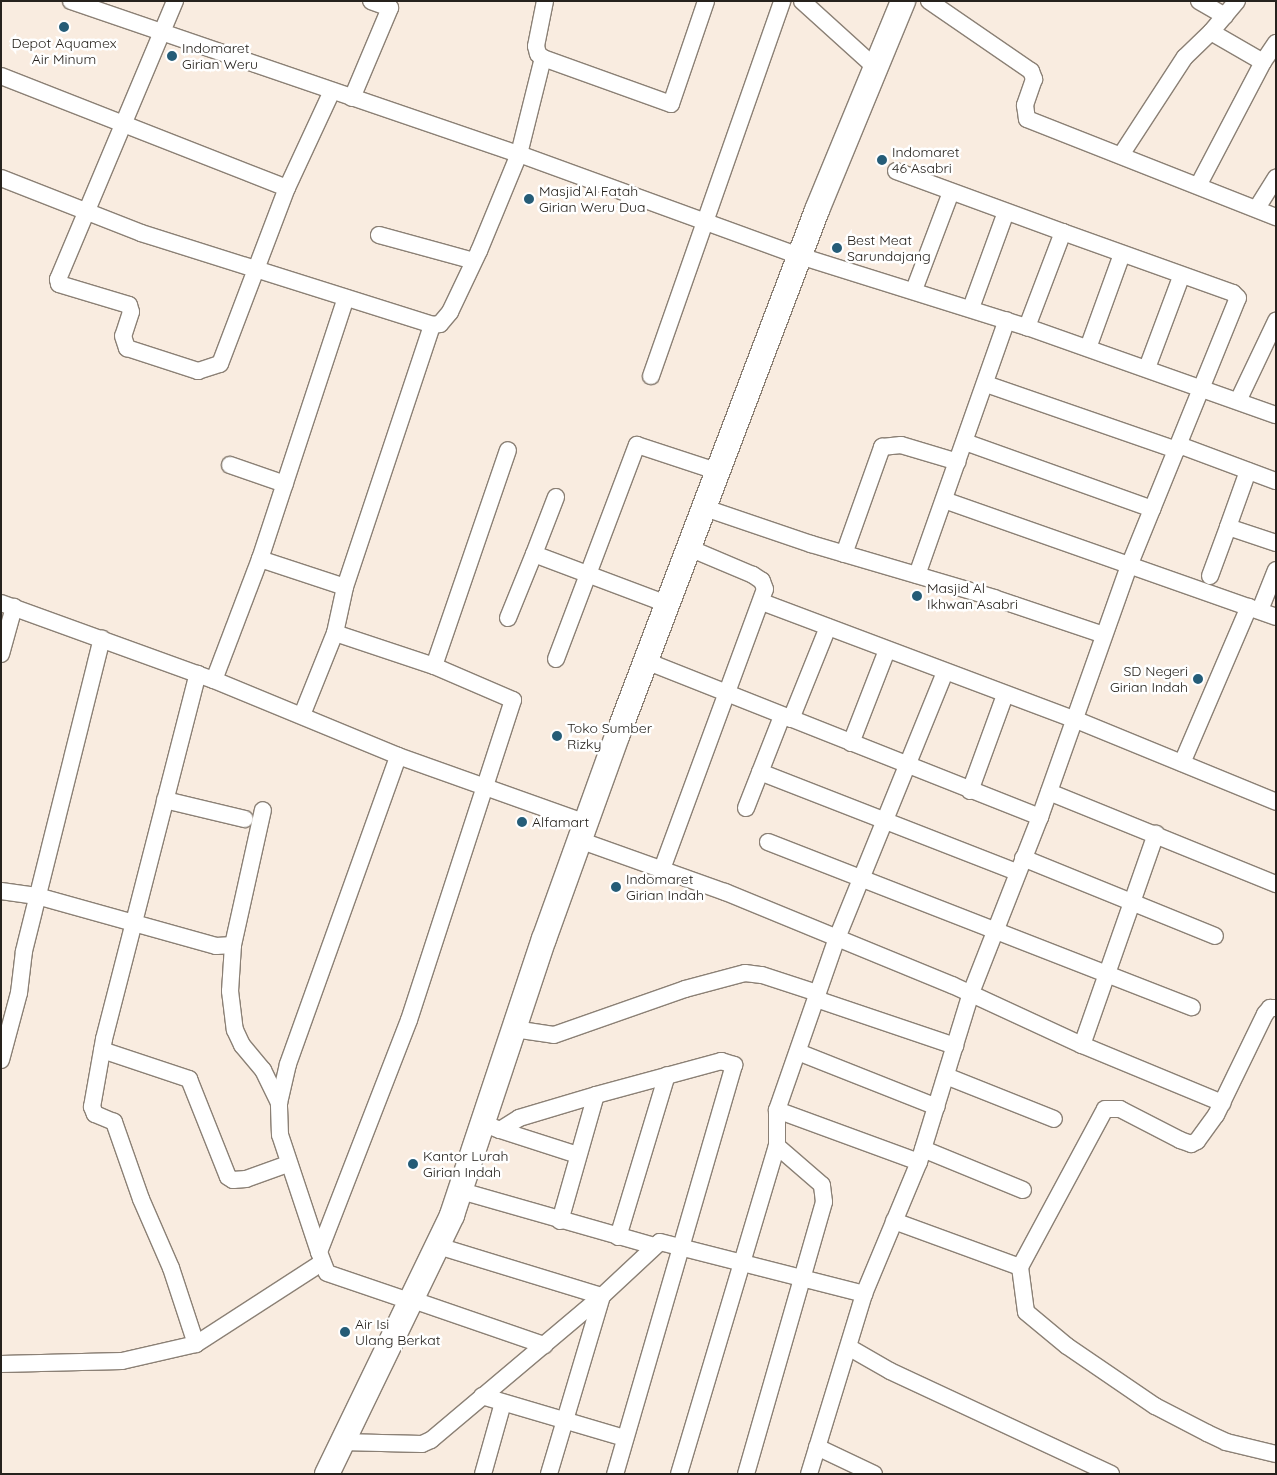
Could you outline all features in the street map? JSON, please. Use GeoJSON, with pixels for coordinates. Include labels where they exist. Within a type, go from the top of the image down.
{"type":"FeatureCollection","features":[{"type":"Feature","properties":{"kind":"street"},"geometry":{"type":"LineString","coordinates":[[70,1],[519,154],[704,219],[800,256],[1007,320],[1276,415]]}},
{"type":"Feature","properties":{"kind":"street"},"geometry":{"type":"LineString","coordinates":[[175,1],[164,33],[58,282],[129,305],[131,312],[123,336],[124,344],[131,350],[198,371],[216,368],[287,188],[332,90]]}},
{"type":"Feature","properties":{"kind":"street"},"geometry":{"type":"LineString","coordinates":[[352,98],[391,4],[371,1]]}},
{"type":"Feature","properties":{"kind":"street"},"geometry":{"type":"LineString","coordinates":[[545,1],[536,46],[538,54],[543,58],[671,104],[706,1]]}},
{"type":"Feature","properties":{"kind":"street"},"geometry":{"type":"LineString","coordinates":[[650,376],[782,1]]}},
{"type":"Feature","properties":{"kind":"street"},"geometry":{"type":"LineString","coordinates":[[802,1],[876,68]]}},
{"type":"Feature","properties":{"kind":"street"},"geometry":{"type":"LineString","coordinates":[[328,1474],[341,1442],[438,1246],[492,1127],[514,1029],[583,831],[667,604],[800,256],[903,1]]}},
{"type":"Feature","properties":{"kind":"street"},"geometry":{"type":"LineString","coordinates":[[929,1],[1031,71],[1034,79],[1025,105],[1027,119],[1199,184],[1276,217]]}},
{"type":"Feature","properties":{"kind":"street"},"geometry":{"type":"LineString","coordinates":[[1199,1],[1225,16]]}},
{"type":"Feature","properties":{"kind":"street"},"geometry":{"type":"LineString","coordinates":[[1121,155],[1185,58],[1211,32],[1237,1]]}},
{"type":"Feature","properties":{"kind":"street"},"geometry":{"type":"LineString","coordinates":[[1211,32],[1264,62]]}},
{"type":"Feature","properties":{"kind":"street"},"geometry":{"type":"LineString","coordinates":[[1199,184],[1276,43]]}},
{"type":"Feature","properties":{"kind":"street"},"geometry":{"type":"LineString","coordinates":[[1,178],[88,212],[256,270],[432,325],[445,321],[474,262],[519,154],[543,58]]}},
{"type":"Feature","properties":{"kind":"street"},"geometry":{"type":"LineString","coordinates":[[1,76],[287,188]]}},
{"type":"Feature","properties":{"kind":"street"},"geometry":{"type":"LineString","coordinates":[[809,1474],[850,1348],[864,1294],[921,1155],[971,993],[994,930],[1040,817],[1104,635],[1152,508],[1238,298],[1233,294],[896,171]]}},
{"type":"Feature","properties":{"kind":"street"},"geometry":{"type":"LineString","coordinates":[[1257,208],[1276,176]]}},
{"type":"Feature","properties":{"kind":"street"},"geometry":{"type":"LineString","coordinates":[[914,290],[951,192]]}},
{"type":"Feature","properties":{"kind":"street"},"geometry":{"type":"LineString","coordinates":[[971,308],[1006,212]]}},
{"type":"Feature","properties":{"kind":"street"},"geometry":{"type":"LineString","coordinates":[[1027,327],[1063,232]]}},
{"type":"Feature","properties":{"kind":"street"},"geometry":{"type":"LineString","coordinates":[[379,235],[474,262]]}},
{"type":"Feature","properties":{"kind":"street"},"geometry":{"type":"LineString","coordinates":[[1088,348],[1122,254]]}},
{"type":"Feature","properties":{"kind":"street"},"geometry":{"type":"LineString","coordinates":[[1147,368],[1181,276]]}},
{"type":"Feature","properties":{"kind":"street"},"geometry":{"type":"LineString","coordinates":[[214,680],[260,559],[346,298]]}},
{"type":"Feature","properties":{"kind":"street"},"geometry":{"type":"LineString","coordinates":[[917,575],[1007,320]]}},
{"type":"Feature","properties":{"kind":"street"},"geometry":{"type":"LineString","coordinates":[[1238,401],[1276,320]]}},
{"type":"Feature","properties":{"kind":"street"},"geometry":{"type":"LineString","coordinates":[[302,715],[335,633],[345,587],[432,325]]}},
{"type":"Feature","properties":{"kind":"street"},"geometry":{"type":"LineString","coordinates":[[986,384],[1276,482]]}},
{"type":"Feature","properties":{"kind":"street"},"geometry":{"type":"LineString","coordinates":[[965,442],[1152,508]]}},
{"type":"Feature","properties":{"kind":"street"},"geometry":{"type":"LineString","coordinates":[[556,659],[638,445],[719,472]]}},
{"type":"Feature","properties":{"kind":"street"},"geometry":{"type":"LineString","coordinates":[[844,554],[882,447],[901,445],[958,462]]}},
{"type":"Feature","properties":{"kind":"street"},"geometry":{"type":"LineString","coordinates":[[434,666],[508,450]]}},
{"type":"Feature","properties":{"kind":"street"},"geometry":{"type":"LineString","coordinates":[[230,465],[285,484]]}},
{"type":"Feature","properties":{"kind":"street"},"geometry":{"type":"LineString","coordinates":[[1210,576],[1248,471]]}},
{"type":"Feature","properties":{"kind":"street"},"geometry":{"type":"LineString","coordinates":[[508,618],[556,497]]}},
{"type":"Feature","properties":{"kind":"street"},"geometry":{"type":"LineString","coordinates":[[944,500],[1276,617]]}},
{"type":"Feature","properties":{"kind":"street"},"geometry":{"type":"LineString","coordinates":[[705,508],[844,554],[917,575],[1104,635]]}},
{"type":"Feature","properties":{"kind":"street"},"geometry":{"type":"LineString","coordinates":[[1228,528],[1276,543]]}},
{"type":"Feature","properties":{"kind":"street"},"geometry":{"type":"LineString","coordinates":[[662,869],[762,602],[765,589],[762,580],[689,548]]}},
{"type":"Feature","properties":{"kind":"street"},"geometry":{"type":"LineString","coordinates":[[534,554],[667,604]]}},
{"type":"Feature","properties":{"kind":"street"},"geometry":{"type":"LineString","coordinates":[[260,559],[345,587]]}},
{"type":"Feature","properties":{"kind":"street"},"geometry":{"type":"LineString","coordinates":[[1182,763],[1254,609],[1276,570]]}},
{"type":"Feature","properties":{"kind":"street"},"geometry":{"type":"LineString","coordinates":[[762,602],[1005,695],[1074,719],[1276,802]]}},
{"type":"Feature","properties":{"kind":"street"},"geometry":{"type":"LineString","coordinates":[[1,654],[8,605],[214,680],[398,756],[486,788],[662,869],[971,993],[1082,1045],[1222,1103]]}},
{"type":"Feature","properties":{"kind":"street"},"geometry":{"type":"LineString","coordinates":[[746,808],[760,772],[787,718],[828,627]]}},
{"type":"Feature","properties":{"kind":"street"},"geometry":{"type":"LineString","coordinates":[[1,1364],[122,1361],[196,1344],[320,1257],[408,1020],[486,788],[513,700],[434,666],[335,633]]}},
{"type":"Feature","properties":{"kind":"street"},"geometry":{"type":"LineString","coordinates":[[1,1060],[19,993],[24,951],[37,896],[102,639]]}},
{"type":"Feature","properties":{"kind":"street"},"geometry":{"type":"LineString","coordinates":[[851,743],[887,650]]}},
{"type":"Feature","properties":{"kind":"street"},"geometry":{"type":"LineString","coordinates":[[646,661],[970,791],[1040,817]]}},
{"type":"Feature","properties":{"kind":"street"},"geometry":{"type":"LineString","coordinates":[[679,1474],[744,1262],[777,1146],[777,1110],[837,938],[945,672]]}},
{"type":"Feature","properties":{"kind":"street"},"geometry":{"type":"LineString","coordinates":[[196,1344],[171,1268],[141,1199],[114,1122],[92,1109],[102,1050],[132,924],[198,674]]}},
{"type":"Feature","properties":{"kind":"street"},"geometry":{"type":"LineString","coordinates":[[970,791],[1005,695]]}},
{"type":"Feature","properties":{"kind":"street"},"geometry":{"type":"LineString","coordinates":[[398,756],[288,1064],[279,1103],[280,1135],[288,1164],[327,1273],[544,1345]]}},
{"type":"Feature","properties":{"kind":"street"},"geometry":{"type":"LineString","coordinates":[[760,772],[884,821],[1132,903],[1215,936]]}},
{"type":"Feature","properties":{"kind":"street"},"geometry":{"type":"LineString","coordinates":[[1049,792],[1276,884]]}},
{"type":"Feature","properties":{"kind":"street"},"geometry":{"type":"LineString","coordinates":[[165,800],[246,820]]}},
{"type":"Feature","properties":{"kind":"street"},"geometry":{"type":"LineString","coordinates":[[263,810],[233,945],[230,990],[235,1030],[242,1045],[263,1070],[279,1103]]}},
{"type":"Feature","properties":{"kind":"street"},"geometry":{"type":"LineString","coordinates":[[1082,1045],[1156,834]]}},
{"type":"Feature","properties":{"kind":"street"},"geometry":{"type":"LineString","coordinates":[[768,842],[1192,1007]]}},
{"type":"Feature","properties":{"kind":"street"},"geometry":{"type":"LineString","coordinates":[[1,891],[37,896],[216,946],[233,945]]}},
{"type":"Feature","properties":{"kind":"street"},"geometry":{"type":"LineString","coordinates":[[514,1029],[554,1035],[685,989],[745,973],[762,975],[955,1046]]}},
{"type":"Feature","properties":{"kind":"street"},"geometry":{"type":"LineString","coordinates":[[1276,1008],[1270,1008],[1265,1014],[1222,1103],[1202,1138],[1191,1144],[1120,1109],[1105,1109],[1020,1267],[1026,1312],[1066,1346],[1156,1406],[1207,1433],[1226,1442],[1276,1454]]}},
{"type":"Feature","properties":{"kind":"street"},"geometry":{"type":"LineString","coordinates":[[102,1050],[189,1079],[228,1176],[233,1180],[246,1179],[288,1164]]}},
{"type":"Feature","properties":{"kind":"street"},"geometry":{"type":"LineString","coordinates":[[798,1052],[936,1107]]}},
{"type":"Feature","properties":{"kind":"street"},"geometry":{"type":"LineString","coordinates":[[492,1127],[596,1095],[721,1061],[734,1065],[683,1246],[614,1474]]}},
{"type":"Feature","properties":{"kind":"street"},"geometry":{"type":"LineString","coordinates":[[618,1237],[667,1075]]}},
{"type":"Feature","properties":{"kind":"street"},"geometry":{"type":"LineString","coordinates":[[946,1076],[1054,1118]]}},
{"type":"Feature","properties":{"kind":"street"},"geometry":{"type":"LineString","coordinates":[[560,1221],[596,1095]]}},
{"type":"Feature","properties":{"kind":"street"},"geometry":{"type":"LineString","coordinates":[[777,1110],[921,1155],[1023,1190]]}},
{"type":"Feature","properties":{"kind":"street"},"geometry":{"type":"LineString","coordinates":[[492,1127],[578,1155]]}},
{"type":"Feature","properties":{"kind":"street"},"geometry":{"type":"LineString","coordinates":[[746,1474],[821,1217],[824,1190],[777,1146]]}},
{"type":"Feature","properties":{"kind":"street"},"geometry":{"type":"LineString","coordinates":[[462,1191],[560,1221],[654,1246]]}},
{"type":"Feature","properties":{"kind":"street"},"geometry":{"type":"LineString","coordinates":[[894,1222],[1020,1267]]}},
{"type":"Feature","properties":{"kind":"street"},"geometry":{"type":"LineString","coordinates":[[341,1442],[426,1443],[602,1296],[660,1242],[683,1246],[864,1294]]}},
{"type":"Feature","properties":{"kind":"street"},"geometry":{"type":"LineString","coordinates":[[438,1246],[602,1296]]}},
{"type":"Feature","properties":{"kind":"street"},"geometry":{"type":"LineString","coordinates":[[549,1474],[602,1296]]}},
{"type":"Feature","properties":{"kind":"street"},"geometry":{"type":"LineString","coordinates":[[850,1348],[890,1371],[1110,1474]]}},
{"type":"Feature","properties":{"kind":"street"},"geometry":{"type":"LineString","coordinates":[[482,1396],[625,1438]]}},
{"type":"Feature","properties":{"kind":"street"},"geometry":{"type":"LineString","coordinates":[[483,1474],[503,1403]]}},
{"type":"Feature","properties":{"kind":"street"},"geometry":{"type":"LineString","coordinates":[[817,1447],[874,1474]]}},
{"type":"Feature","properties":{"kind":"place","name":"Depot Aquamex Air Minum"},"geometry":{"type":"Point","coordinates":[64,27]}},
{"type":"Feature","properties":{"kind":"place","name":"Indomaret Girian Weru"},"geometry":{"type":"Point","coordinates":[172,56]}},
{"type":"Feature","properties":{"kind":"place","name":"Indomaret 46 Asabri"},"geometry":{"type":"Point","coordinates":[882,160]}},
{"type":"Feature","properties":{"kind":"place","name":"Masjid Al Fatah Girian Weru Dua"},"geometry":{"type":"Point","coordinates":[529,199]}},
{"type":"Feature","properties":{"kind":"place","name":"Best Meat Sarundajang"},"geometry":{"type":"Point","coordinates":[837,248]}},
{"type":"Feature","properties":{"kind":"place","name":"Masjid Al Ikhwan Asabri"},"geometry":{"type":"Point","coordinates":[917,596]}},
{"type":"Feature","properties":{"kind":"place","name":"SD Negeri Girian Indah"},"geometry":{"type":"Point","coordinates":[1198,679]}},
{"type":"Feature","properties":{"kind":"place","name":"Toko Sumber Rizky"},"geometry":{"type":"Point","coordinates":[557,736]}},
{"type":"Feature","properties":{"kind":"place","name":"Alfamart"},"geometry":{"type":"Point","coordinates":[522,822]}},
{"type":"Feature","properties":{"kind":"place","name":"Indomaret Girian Indah"},"geometry":{"type":"Point","coordinates":[616,887]}},
{"type":"Feature","properties":{"kind":"place","name":"Kantor Lurah Girian Indah"},"geometry":{"type":"Point","coordinates":[413,1164]}},
{"type":"Feature","properties":{"kind":"place","name":"Air Isi Ulang Berkat"},"geometry":{"type":"Point","coordinates":[345,1332]}}]}
